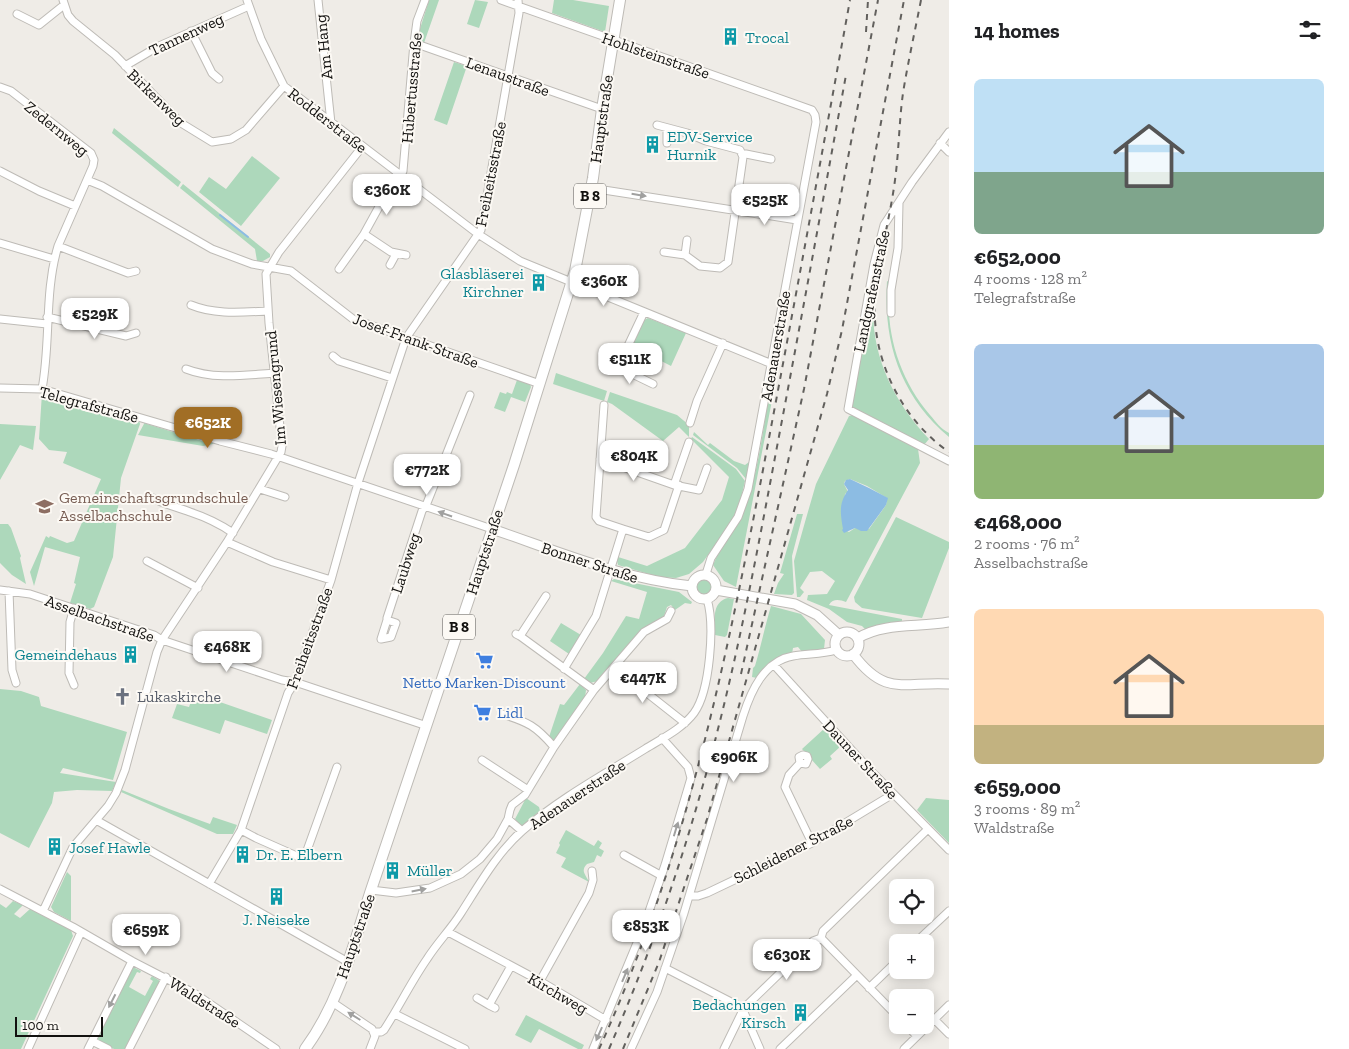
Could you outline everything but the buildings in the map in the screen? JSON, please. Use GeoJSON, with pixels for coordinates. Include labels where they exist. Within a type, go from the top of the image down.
{"type":"FeatureCollection","features":[{"type":"Feature","properties":{"kind":"main road","name":"B 8"},"geometry":{"type":"LineString","coordinates":[[613,41],[620,0]]}},
{"type":"Feature","properties":{"kind":"main road","name":"Hauptstraße"},"geometry":{"type":"LineString","coordinates":[[305,1049],[320,1027],[348,962],[540,384],[572,282],[591,188],[613,41]]}},
{"type":"Feature","properties":{"kind":"main road","name":"Bonner Straße"},"geometry":{"type":"LineString","coordinates":[[492,529],[552,551],[641,579],[692,586]]}},
{"type":"Feature","properties":{"kind":"main road"},"geometry":{"type":"LineString","coordinates":[[706,574],[713,578],[716,590],[711,597],[702,599],[694,595],[692,586],[695,578],[706,574]]}},
{"type":"Feature","properties":{"kind":"main road"},"geometry":{"type":"LineString","coordinates":[[716,590],[795,604],[818,615],[838,634]]}},
{"type":"Feature","properties":{"kind":"main road"},"geometry":{"type":"LineString","coordinates":[[858,638],[866,633],[885,628],[923,626],[949,622]]}},
{"type":"Feature","properties":{"kind":"main road"},"geometry":{"type":"LineString","coordinates":[[838,634],[849,632],[858,638]]}},
{"type":"Feature","properties":{"kind":"main road"},"geometry":{"type":"LineString","coordinates":[[838,634],[834,642],[836,650],[838,653],[846,656],[853,654],[858,649],[858,638]]}},
{"type":"Feature","properties":{"kind":"main road"},"geometry":{"type":"LineString","coordinates":[[853,654],[872,675],[887,682],[907,686],[949,684]]}},
{"type":"Feature","properties":{"kind":"street","name":"Am Hang"},"geometry":{"type":"LineString","coordinates":[[318,0],[331,123]]}},
{"type":"Feature","properties":{"kind":"street","name":"Hubertusstraße"},"geometry":{"type":"LineString","coordinates":[[399,175],[403,172],[417,21],[425,0]]}},
{"type":"Feature","properties":{"kind":"street","name":"Hohlsteinstraße"},"geometry":{"type":"LineString","coordinates":[[501,0],[518,3],[613,41],[812,110]]}},
{"type":"Feature","properties":{"kind":"street"},"geometry":{"type":"LineString","coordinates":[[17,14],[40,25],[63,2]]}},
{"type":"Feature","properties":{"kind":"street","name":"Birkenweg"},"geometry":{"type":"LineString","coordinates":[[63,2],[73,21],[109,50],[172,115],[212,142],[231,139],[246,130],[284,86]]}},
{"type":"Feature","properties":{"kind":"street","name":"Rodderstraße"},"geometry":{"type":"LineString","coordinates":[[248,3],[261,39],[284,86],[478,234],[520,261],[772,364]]}},
{"type":"Feature","properties":{"kind":"street","name":"Tannenweg"},"geometry":{"type":"LineString","coordinates":[[125,66],[142,55],[248,3]]}},
{"type":"Feature","properties":{"kind":"street","name":"Freiheitsstraße"},"geometry":{"type":"LineString","coordinates":[[210,884],[241,830],[288,693],[295,682],[331,580],[358,483],[406,338],[481,230],[519,13],[518,3]]}},
{"type":"Feature","properties":{"kind":"street"},"geometry":{"type":"LineString","coordinates":[[192,31],[212,73],[219,79]]}},
{"type":"Feature","properties":{"kind":"street","name":"Lenaustraße"},"geometry":{"type":"LineString","coordinates":[[414,43],[602,109]]}},
{"type":"Feature","properties":{"kind":"street","name":"Zedernweg"},"geometry":{"type":"LineString","coordinates":[[0,87],[10,91],[91,152],[94,161],[54,259],[49,287],[42,389]]}},
{"type":"Feature","properties":{"kind":"street","name":"Adenauerstraße"},"geometry":{"type":"LineString","coordinates":[[706,574],[711,558],[735,524],[744,504],[750,481],[816,122],[812,110]]}},
{"type":"Feature","properties":{"kind":"street"},"geometry":{"type":"LineString","coordinates":[[657,125],[740,150],[743,154],[771,160]]}},
{"type":"Feature","properties":{"kind":"street"},"geometry":{"type":"LineString","coordinates":[[666,143],[667,128]]}},
{"type":"Feature","properties":{"kind":"street","name":"Landgrafenstraße"},"geometry":{"type":"LineString","coordinates":[[949,132],[912,182],[884,225],[874,264],[848,409],[949,461]]}},
{"type":"Feature","properties":{"kind":"street"},"geometry":{"type":"LineString","coordinates":[[940,143],[949,152]]}},
{"type":"Feature","properties":{"kind":"street"},"geometry":{"type":"LineString","coordinates":[[269,268],[279,252],[362,147]]}},
{"type":"Feature","properties":{"kind":"street"},"geometry":{"type":"LineString","coordinates":[[664,252],[685,255],[700,266],[720,268],[724,266],[730,258],[743,154]]}},
{"type":"Feature","properties":{"kind":"street"},"geometry":{"type":"LineString","coordinates":[[0,171],[39,191],[75,206]]}},
{"type":"Feature","properties":{"kind":"street"},"geometry":{"type":"LineString","coordinates":[[339,269],[364,234],[399,175]]}},
{"type":"Feature","properties":{"kind":"street","name":"Josef-Frank-Straße"},"geometry":{"type":"LineString","coordinates":[[87,180],[102,186],[212,249],[240,261],[291,271],[353,319],[540,384]]}},
{"type":"Feature","properties":{"kind":"street"},"geometry":{"type":"LineString","coordinates":[[591,188],[797,220]]}},
{"type":"Feature","properties":{"kind":"street"},"geometry":{"type":"LineString","coordinates":[[891,313],[891,290],[898,248],[899,203]]}},
{"type":"Feature","properties":{"kind":"street"},"geometry":{"type":"LineString","coordinates":[[364,234],[396,254],[406,255]]}},
{"type":"Feature","properties":{"kind":"street"},"geometry":{"type":"LineString","coordinates":[[685,255],[687,240]]}},
{"type":"Feature","properties":{"kind":"street"},"geometry":{"type":"LineString","coordinates":[[0,243],[54,259]]}},
{"type":"Feature","properties":{"kind":"street"},"geometry":{"type":"LineString","coordinates":[[58,246],[128,272],[136,272]]}},
{"type":"Feature","properties":{"kind":"street"},"geometry":{"type":"LineString","coordinates":[[390,265],[396,254]]}},
{"type":"Feature","properties":{"kind":"street","name":"Im Wiesengrund"},"geometry":{"type":"LineString","coordinates":[[42,911],[73,847],[108,806],[120,782],[162,640],[228,542],[279,457],[282,446],[266,279],[269,268]]}},
{"type":"Feature","properties":{"kind":"street"},"geometry":{"type":"LineString","coordinates":[[191,305],[216,311],[268,311]]}},
{"type":"Feature","properties":{"kind":"street"},"geometry":{"type":"LineString","coordinates":[[644,312],[618,366],[653,384]]}},
{"type":"Feature","properties":{"kind":"street"},"geometry":{"type":"LineString","coordinates":[[0,319],[47,321],[126,336],[136,333]]}},
{"type":"Feature","properties":{"kind":"street"},"geometry":{"type":"LineString","coordinates":[[690,423],[696,401],[723,343]]}},
{"type":"Feature","properties":{"kind":"street"},"geometry":{"type":"LineString","coordinates":[[334,356],[339,361],[392,378]]}},
{"type":"Feature","properties":{"kind":"street"},"geometry":{"type":"LineString","coordinates":[[186,369],[198,373],[219,375],[274,372]]}},
{"type":"Feature","properties":{"kind":"street","name":"Telegrafstraße"},"geometry":{"type":"LineString","coordinates":[[0,388],[42,389],[279,457],[492,529]]}},
{"type":"Feature","properties":{"kind":"street","name":"Laubweg"},"geometry":{"type":"LineString","coordinates":[[387,620],[422,511],[470,395]]}},
{"type":"Feature","properties":{"kind":"street"},"geometry":{"type":"LineString","coordinates":[[604,405],[596,518],[599,521],[649,537],[664,530],[689,442]]}},
{"type":"Feature","properties":{"kind":"street"},"geometry":{"type":"LineString","coordinates":[[600,459],[676,485],[699,490],[707,468]]}},
{"type":"Feature","properties":{"kind":"street"},"geometry":{"type":"LineString","coordinates":[[260,489],[285,497]]}},
{"type":"Feature","properties":{"kind":"street"},"geometry":{"type":"LineString","coordinates":[[153,498],[164,504],[214,521],[233,533]]}},
{"type":"Feature","properties":{"kind":"street"},"geometry":{"type":"LineString","coordinates":[[564,669],[596,616],[623,529]]}},
{"type":"Feature","properties":{"kind":"street"},"geometry":{"type":"LineString","coordinates":[[228,542],[273,562],[331,580]]}},
{"type":"Feature","properties":{"kind":"street"},"geometry":{"type":"LineString","coordinates":[[146,560],[198,588]]}},
{"type":"Feature","properties":{"kind":"street","name":"Asselbachstraße"},"geometry":{"type":"LineString","coordinates":[[0,590],[30,594],[74,608],[284,681],[295,682],[427,726]]}},
{"type":"Feature","properties":{"kind":"street"},"geometry":{"type":"LineString","coordinates":[[9,591],[12,670],[16,683]]}},
{"type":"Feature","properties":{"kind":"street"},"geometry":{"type":"LineString","coordinates":[[546,596],[518,635],[594,690]]}},
{"type":"Feature","properties":{"kind":"street","name":"Adenauerstraße"},"geometry":{"type":"LineString","coordinates":[[374,1032],[384,1030],[426,960],[448,932],[507,846],[548,810],[685,723],[699,706],[707,676],[711,637],[710,608],[707,599]]}},
{"type":"Feature","properties":{"kind":"street"},"geometry":{"type":"LineString","coordinates":[[74,608],[70,629],[69,673],[74,685]]}},
{"type":"Feature","properties":{"kind":"street"},"geometry":{"type":"LineString","coordinates":[[371,890],[392,893],[430,888],[453,878],[474,864],[496,840],[508,819],[512,805],[528,790],[554,746],[594,690],[644,632],[667,619],[671,611]]}},
{"type":"Feature","properties":{"kind":"street"},"geometry":{"type":"LineString","coordinates":[[631,1049],[657,992],[690,896],[749,697],[760,677],[774,665],[788,657],[815,655],[836,650]]}},
{"type":"Feature","properties":{"kind":"street","name":"Dauner Straße"},"geometry":{"type":"LineString","coordinates":[[774,665],[893,794],[949,850]]}},
{"type":"Feature","properties":{"kind":"street"},"geometry":{"type":"LineString","coordinates":[[614,667],[685,723]]}},
{"type":"Feature","properties":{"kind":"street"},"geometry":{"type":"LineString","coordinates":[[502,714],[531,724],[554,746]]}},
{"type":"Feature","properties":{"kind":"street"},"geometry":{"type":"LineString","coordinates":[[593,1049],[644,926],[662,876],[691,778],[688,768],[662,738]]}},
{"type":"Feature","properties":{"kind":"street"},"geometry":{"type":"LineString","coordinates":[[482,760],[528,790]]}},
{"type":"Feature","properties":{"kind":"street"},"geometry":{"type":"LineString","coordinates":[[800,763],[789,775],[785,787],[812,843]]}},
{"type":"Feature","properties":{"kind":"street"},"geometry":{"type":"LineString","coordinates":[[241,830],[285,851],[303,857],[307,854],[337,767]]}},
{"type":"Feature","properties":{"kind":"street","name":"Schleidener Straße"},"geometry":{"type":"LineString","coordinates":[[690,896],[707,893],[812,843],[893,794]]}},
{"type":"Feature","properties":{"kind":"street"},"geometry":{"type":"LineString","coordinates":[[508,819],[522,831]]}},
{"type":"Feature","properties":{"kind":"street"},"geometry":{"type":"LineString","coordinates":[[96,820],[348,962]]}},
{"type":"Feature","properties":{"kind":"street"},"geometry":{"type":"LineString","coordinates":[[724,1049],[743,1010],[813,941],[820,938],[823,931],[928,829]]}},
{"type":"Feature","properties":{"kind":"street"},"geometry":{"type":"LineString","coordinates":[[624,855],[662,876]]}},
{"type":"Feature","properties":{"kind":"street"},"geometry":{"type":"LineString","coordinates":[[540,981],[589,893],[593,880],[592,871]]}},
{"type":"Feature","properties":{"kind":"street","name":"Waldstraße"},"geometry":{"type":"LineString","coordinates":[[0,889],[209,1002],[276,1049]]}},
{"type":"Feature","properties":{"kind":"street"},"geometry":{"type":"LineString","coordinates":[[924,934],[949,910]]}},
{"type":"Feature","properties":{"kind":"street"},"geometry":{"type":"LineString","coordinates":[[28,1049],[81,932]]}},
{"type":"Feature","properties":{"kind":"street","name":"Kirchweg"},"geometry":{"type":"LineString","coordinates":[[448,932],[540,981],[606,1020]]}},
{"type":"Feature","properties":{"kind":"street"},"geometry":{"type":"LineString","coordinates":[[820,938],[889,1008]]}},
{"type":"Feature","properties":{"kind":"street"},"geometry":{"type":"LineString","coordinates":[[88,1049],[132,962]]}},
{"type":"Feature","properties":{"kind":"street","name":"Kirchweg"},"geometry":{"type":"LineString","coordinates":[[477,998],[492,1007],[511,966]]}},
{"type":"Feature","properties":{"kind":"street"},"geometry":{"type":"LineString","coordinates":[[665,968],[737,1005],[743,1010],[760,1049]]}},
{"type":"Feature","properties":{"kind":"street"},"geometry":{"type":"LineString","coordinates":[[869,988],[889,969]]}},
{"type":"Feature","properties":{"kind":"street"},"geometry":{"type":"LineString","coordinates":[[780,1049],[857,975]]}},
{"type":"Feature","properties":{"kind":"street"},"geometry":{"type":"LineString","coordinates":[[129,1049],[166,978]]}},
{"type":"Feature","properties":{"kind":"street"},"geometry":{"type":"LineString","coordinates":[[332,1002],[368,1025],[374,1032],[375,1036],[370,1049]]}},
{"type":"Feature","properties":{"kind":"street"},"geometry":{"type":"LineString","coordinates":[[949,1005],[934,1019],[949,1034]]}},
{"type":"Feature","properties":{"kind":"street"},"geometry":{"type":"LineString","coordinates":[[394,1014],[464,1049]]}},
{"type":"Feature","properties":{"kind":"street"},"geometry":{"type":"LineString","coordinates":[[904,1049],[917,1036]]}},
{"type":"Feature","properties":{"kind":"street"},"geometry":{"type":"LineString","coordinates":[[92,1041],[108,1049]]}},
{"type":"Feature","properties":{"kind":"green space"},"geometry":{"type":"Polygon","coordinates":[[[429,0],[439,0],[424,43],[419,38],[419,32],[429,0]]]}},
{"type":"Feature","properties":{"kind":"green space"},"geometry":{"type":"Polygon","coordinates":[[[475,0],[488,2],[479,28],[467,24],[475,0]]]}},
{"type":"Feature","properties":{"kind":"green space"},"geometry":{"type":"Polygon","coordinates":[[[554,0],[573,0],[609,6],[605,32],[552,13],[554,0]]]}},
{"type":"Feature","properties":{"kind":"green space"},"geometry":{"type":"Polygon","coordinates":[[[454,62],[467,66],[447,125],[434,120],[454,62]]]}},
{"type":"Feature","properties":{"kind":"green space"},"geometry":{"type":"Polygon","coordinates":[[[114,128],[181,182],[178,187],[112,133],[114,128]]]}},
{"type":"Feature","properties":{"kind":"green space"},"geometry":{"type":"Polygon","coordinates":[[[252,156],[280,178],[241,226],[199,192],[209,177],[226,189],[252,156]]]}},
{"type":"Feature","properties":{"kind":"green space"},"geometry":{"type":"Polygon","coordinates":[[[183,184],[270,254],[270,257],[263,261],[257,261],[255,249],[180,188],[183,184]]]}},
{"type":"Feature","properties":{"kind":"green space"},"geometry":{"type":"Polygon","coordinates":[[[887,281],[890,283],[889,318],[892,336],[902,370],[919,401],[939,425],[949,433],[949,437],[918,404],[898,367],[888,326],[887,281]]]}},
{"type":"Feature","properties":{"kind":"green space"},"geometry":{"type":"Polygon","coordinates":[[[869,308],[873,310],[877,346],[888,380],[906,411],[929,439],[924,445],[855,411],[852,405],[869,308]]]}},
{"type":"Feature","properties":{"kind":"green space"},"geometry":{"type":"Polygon","coordinates":[[[648,318],[686,333],[671,366],[632,346],[644,320],[648,318]]]}},
{"type":"Feature","properties":{"kind":"green space"},"geometry":{"type":"Polygon","coordinates":[[[556,373],[607,391],[604,401],[553,384],[556,373]]]}},
{"type":"Feature","properties":{"kind":"green space"},"geometry":{"type":"Polygon","coordinates":[[[517,380],[530,384],[531,387],[525,402],[511,397],[505,412],[494,408],[500,392],[512,394],[517,380]]]}},
{"type":"Feature","properties":{"kind":"green space"},"geometry":{"type":"Polygon","coordinates":[[[770,389],[774,390],[736,587],[724,581],[713,565],[742,515],[750,493],[760,449],[770,389]]]}},
{"type":"Feature","properties":{"kind":"green space"},"geometry":{"type":"Polygon","coordinates":[[[610,392],[677,415],[689,425],[689,437],[679,427],[663,441],[607,402],[610,392]]]}},
{"type":"Feature","properties":{"kind":"green space"},"geometry":{"type":"Polygon","coordinates":[[[42,393],[69,400],[68,404],[74,406],[76,402],[139,420],[140,424],[121,478],[113,557],[94,607],[90,609],[70,603],[76,584],[74,583],[80,557],[45,547],[34,586],[30,572],[46,536],[67,543],[74,541],[101,479],[63,463],[67,452],[49,450],[39,439],[42,393]]]}},
{"type":"Feature","properties":{"kind":"green space"},"geometry":{"type":"Polygon","coordinates":[[[853,415],[918,449],[920,463],[846,602],[835,600],[829,605],[902,619],[902,623],[865,629],[862,626],[847,622],[829,609],[807,600],[808,595],[827,594],[835,581],[822,571],[810,572],[800,588],[804,592],[800,597],[797,597],[794,561],[805,522],[816,484],[849,416],[853,415]],[[850,479],[845,481],[844,484],[848,492],[845,494],[843,529],[849,532],[855,528],[869,529],[886,505],[887,498],[867,486],[850,479]]]}},
{"type":"Feature","properties":{"kind":"green space"},"geometry":{"type":"Polygon","coordinates":[[[145,422],[206,442],[210,440],[215,442],[203,446],[138,435],[145,422]]]}},
{"type":"Feature","properties":{"kind":"green space"},"geometry":{"type":"Polygon","coordinates":[[[0,424],[36,426],[33,450],[20,445],[0,480],[0,424]]]}},
{"type":"Feature","properties":{"kind":"green space"},"geometry":{"type":"Polygon","coordinates":[[[694,432],[708,445],[710,443],[734,461],[745,465],[749,462],[746,479],[737,468],[693,435],[694,432]]]}},
{"type":"Feature","properties":{"kind":"green space"},"geometry":{"type":"Polygon","coordinates":[[[692,437],[736,469],[745,481],[740,503],[732,521],[703,562],[689,574],[676,578],[659,577],[618,565],[618,557],[647,566],[685,548],[722,500],[729,477],[691,439],[692,437]]]}},
{"type":"Feature","properties":{"kind":"green space"},"geometry":{"type":"Polygon","coordinates":[[[797,514],[803,514],[792,556],[794,593],[792,595],[774,594],[784,574],[780,573],[797,514]]]}},
{"type":"Feature","properties":{"kind":"green space"},"geometry":{"type":"Polygon","coordinates":[[[896,517],[949,542],[949,548],[922,618],[862,608],[855,602],[854,597],[896,517]]]}},
{"type":"Feature","properties":{"kind":"green space"},"geometry":{"type":"Polygon","coordinates":[[[0,524],[8,524],[11,528],[21,556],[26,584],[12,575],[0,563],[0,524]]]}},
{"type":"Feature","properties":{"kind":"green space"},"geometry":{"type":"Polygon","coordinates":[[[700,578],[708,578],[713,583],[711,594],[700,596],[695,591],[695,583],[700,578]]]}},
{"type":"Feature","properties":{"kind":"green space"},"geometry":{"type":"Polygon","coordinates":[[[614,579],[679,592],[692,602],[691,604],[685,603],[675,610],[671,605],[667,607],[663,619],[641,632],[598,681],[590,683],[584,679],[626,616],[639,619],[647,592],[611,581],[614,579]]]}},
{"type":"Feature","properties":{"kind":"green space"},"geometry":{"type":"Polygon","coordinates":[[[728,598],[734,599],[727,635],[725,637],[715,635],[716,608],[723,600],[728,598]]]}},
{"type":"Feature","properties":{"kind":"green space"},"geometry":{"type":"Polygon","coordinates":[[[771,606],[801,614],[825,640],[824,649],[803,653],[798,647],[793,648],[792,654],[757,678],[752,677],[753,668],[771,606]]]}},
{"type":"Feature","properties":{"kind":"green space"},"geometry":{"type":"Polygon","coordinates":[[[561,623],[581,635],[569,654],[550,641],[561,623]]]}},
{"type":"Feature","properties":{"kind":"green space"},"geometry":{"type":"Polygon","coordinates":[[[580,684],[586,690],[585,698],[554,742],[549,737],[560,704],[564,705],[580,684]]]}},
{"type":"Feature","properties":{"kind":"green space"},"geometry":{"type":"Polygon","coordinates":[[[0,689],[21,691],[39,697],[41,706],[127,732],[113,780],[63,768],[60,773],[116,782],[112,791],[77,790],[54,792],[52,803],[29,848],[0,833],[0,689]]]}},
{"type":"Feature","properties":{"kind":"green space"},"geometry":{"type":"Polygon","coordinates":[[[194,693],[272,720],[267,734],[225,720],[220,734],[172,718],[177,704],[189,707],[194,693]]]}},
{"type":"Feature","properties":{"kind":"green space"},"geometry":{"type":"Polygon","coordinates":[[[825,728],[841,746],[830,756],[832,759],[820,769],[802,749],[825,728]]]}},
{"type":"Feature","properties":{"kind":"green space"},"geometry":{"type":"Polygon","coordinates":[[[122,790],[210,824],[213,817],[237,825],[233,834],[217,834],[121,792],[122,790]]]}},
{"type":"Feature","properties":{"kind":"green space"},"geometry":{"type":"Polygon","coordinates":[[[526,798],[539,807],[540,811],[520,826],[515,819],[526,798]]]}},
{"type":"Feature","properties":{"kind":"green space"},"geometry":{"type":"Polygon","coordinates":[[[926,798],[949,800],[949,843],[917,810],[926,798]]]}},
{"type":"Feature","properties":{"kind":"green space"},"geometry":{"type":"Polygon","coordinates":[[[566,830],[594,846],[598,840],[602,843],[599,848],[604,851],[601,857],[597,855],[594,862],[587,864],[584,869],[589,882],[561,867],[566,858],[556,853],[566,830]]]}},
{"type":"Feature","properties":{"kind":"green space"},"geometry":{"type":"Polygon","coordinates":[[[67,872],[71,876],[71,921],[54,912],[51,907],[67,872]]]}},
{"type":"Feature","properties":{"kind":"green space"},"geometry":{"type":"Polygon","coordinates":[[[13,901],[23,905],[14,914],[20,918],[30,909],[71,930],[73,936],[21,1049],[0,1049],[0,904],[6,908],[13,901]]]}},
{"type":"Feature","properties":{"kind":"green space"},"geometry":{"type":"Polygon","coordinates":[[[133,967],[141,971],[140,973],[137,972],[129,987],[145,996],[153,981],[150,979],[152,976],[160,981],[126,1049],[114,1049],[97,1039],[133,967]]]}},
{"type":"Feature","properties":{"kind":"green space"},"geometry":{"type":"Polygon","coordinates":[[[526,1015],[584,1045],[582,1049],[578,1049],[539,1029],[531,1043],[515,1035],[526,1015]]]}},
{"type":"Feature","properties":{"kind":"water"},"geometry":{"type":"Polygon","coordinates":[[[850,479],[888,498],[886,505],[867,531],[855,528],[844,533],[842,530],[841,508],[848,490],[844,484],[846,480],[850,479]]]}},
{"type":"Feature","properties":{"kind":"waterway"},"geometry":{"type":"LineString","coordinates":[[220,215],[248,237]]}},
{"type":"Feature","properties":{"kind":"railway"},"geometry":{"type":"LineString","coordinates":[[599,1049],[637,959],[667,873],[714,704],[762,475],[850,0]]}},
{"type":"Feature","properties":{"kind":"railway"},"geometry":{"type":"LineString","coordinates":[[866,32],[868,0]]}},
{"type":"Feature","properties":{"kind":"railway"},"geometry":{"type":"LineString","coordinates":[[741,674],[804,389],[878,0]]}},
{"type":"Feature","properties":{"kind":"railway"},"geometry":{"type":"LineString","coordinates":[[623,1049],[659,962],[707,819],[827,394],[842,330],[904,0]]}},
{"type":"Feature","properties":{"kind":"railway"},"geometry":{"type":"LineString","coordinates":[[921,0],[903,93],[895,180],[881,254],[875,299],[875,321],[884,365],[903,405],[932,438],[949,452]]}},
{"type":"Feature","properties":{"kind":"railway"},"geometry":{"type":"LineString","coordinates":[[609,1049],[669,896],[698,802],[721,715],[742,628],[846,75]]}},
{"type":"Feature","properties":{"kind":"place","name":"Trocal"},"geometry":{"type":"Point","coordinates":[731,37]}},
{"type":"Feature","properties":{"kind":"place","name":"EDV-Service Hurnik"},"geometry":{"type":"Point","coordinates":[653,145]}},
{"type":"Feature","properties":{"kind":"place","name":"Glasbläserei Kirchner"},"geometry":{"type":"Point","coordinates":[538,282]}},
{"type":"Feature","properties":{"kind":"place","name":"Gemeinschaftsgrundschule Asselbachschule"},"geometry":{"type":"Point","coordinates":[45,506]}},
{"type":"Feature","properties":{"kind":"place","name":"Gemeindehaus"},"geometry":{"type":"Point","coordinates":[131,654]}},
{"type":"Feature","properties":{"kind":"place","name":"Netto Marken-Discount"},"geometry":{"type":"Point","coordinates":[484,660]}},
{"type":"Feature","properties":{"kind":"place","name":"Lukaskirche"},"geometry":{"type":"Point","coordinates":[123,696]}},
{"type":"Feature","properties":{"kind":"place","name":"Lidl"},"geometry":{"type":"Point","coordinates":[483,712]}},
{"type":"Feature","properties":{"kind":"place","name":"Josef Hawle"},"geometry":{"type":"Point","coordinates":[55,847]}},
{"type":"Feature","properties":{"kind":"place","name":"Dr. E. Elbern"},"geometry":{"type":"Point","coordinates":[242,854]}},
{"type":"Feature","properties":{"kind":"place","name":"Müller"},"geometry":{"type":"Point","coordinates":[393,870]}},
{"type":"Feature","properties":{"kind":"place","name":"J. Neiseke"},"geometry":{"type":"Point","coordinates":[276,897]}},
{"type":"Feature","properties":{"kind":"place","name":"Bedachungen Kirsch"},"geometry":{"type":"Point","coordinates":[800,1013]}}]}
